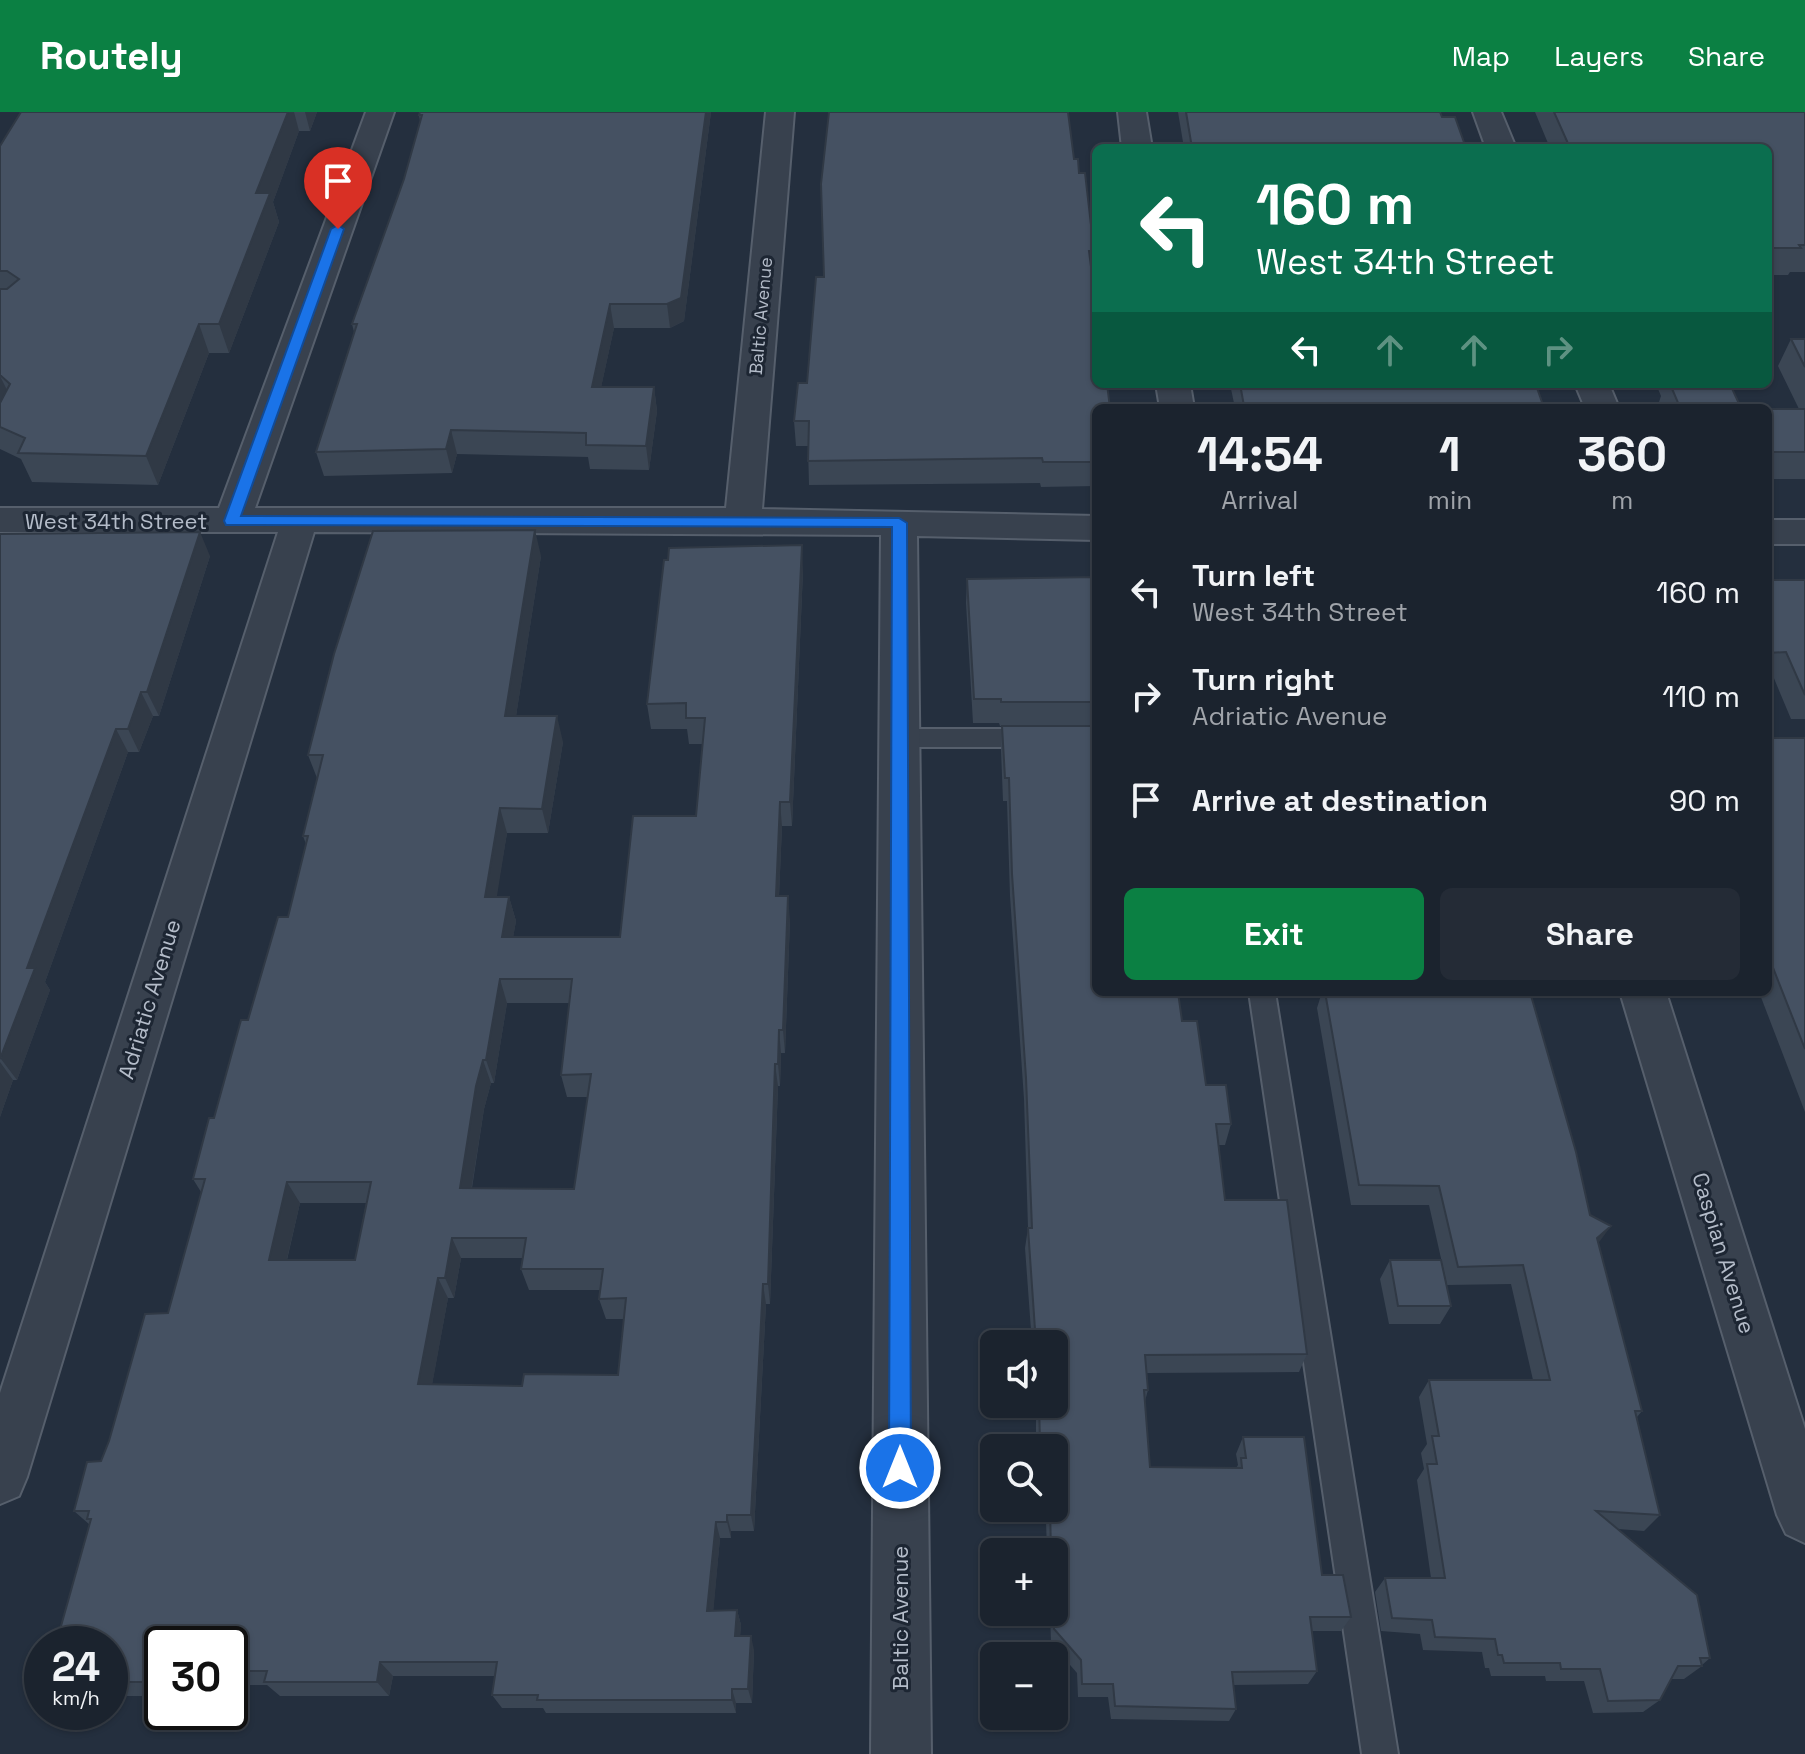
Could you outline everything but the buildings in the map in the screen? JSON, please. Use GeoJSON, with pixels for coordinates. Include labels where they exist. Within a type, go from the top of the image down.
{"type":"FeatureCollection","features":[{"type":"Feature","properties":{"kind":"street"},"geometry":{"type":"LineString","coordinates":[[232,521],[380,112]]}},
{"type":"Feature","properties":{"kind":"street","name":"Baltic Avenue"},"geometry":{"type":"LineString","coordinates":[[743,520],[780,112]]}},
{"type":"Feature","properties":{"kind":"street"},"geometry":{"type":"LineString","coordinates":[[1132,112],[1136,144]]}},
{"type":"Feature","properties":{"kind":"street"},"geometry":{"type":"LineString","coordinates":[[1487,112],[1499,144]]}},
{"type":"Feature","properties":{"kind":"street","name":"West 34th Street"},"geometry":{"type":"LineString","coordinates":[[0,520],[743,520],[1092,528]]}},
{"type":"Feature","properties":{"kind":"street","name":"Adriatic Avenue"},"geometry":{"type":"LineString","coordinates":[[0,1477],[299,522]]}},
{"type":"Feature","properties":{"kind":"street","name":"Baltic Avenue"},"geometry":{"type":"LineString","coordinates":[[899,523],[901,1754]]}},
{"type":"Feature","properties":{"kind":"street"},"geometry":{"type":"LineString","coordinates":[[1772,532],[1805,532]]}},
{"type":"Feature","properties":{"kind":"street","name":"Caspian Avenue"},"geometry":{"type":"LineString","coordinates":[[1644,996],[1805,1515]]}},
{"type":"Feature","properties":{"kind":"lane"},"geometry":{"type":"LineString","coordinates":[[899,738],[1092,738]]}},
{"type":"Feature","properties":{"kind":"lane"},"geometry":{"type":"LineString","coordinates":[[1263,996],[1380,1754]]}},
{"type":"Feature","properties":{"kind":"route"},"geometry":{"type":"LineString","coordinates":[[338,229],[232,521],[743,520],[899,523],[900,1468]]}}]}
